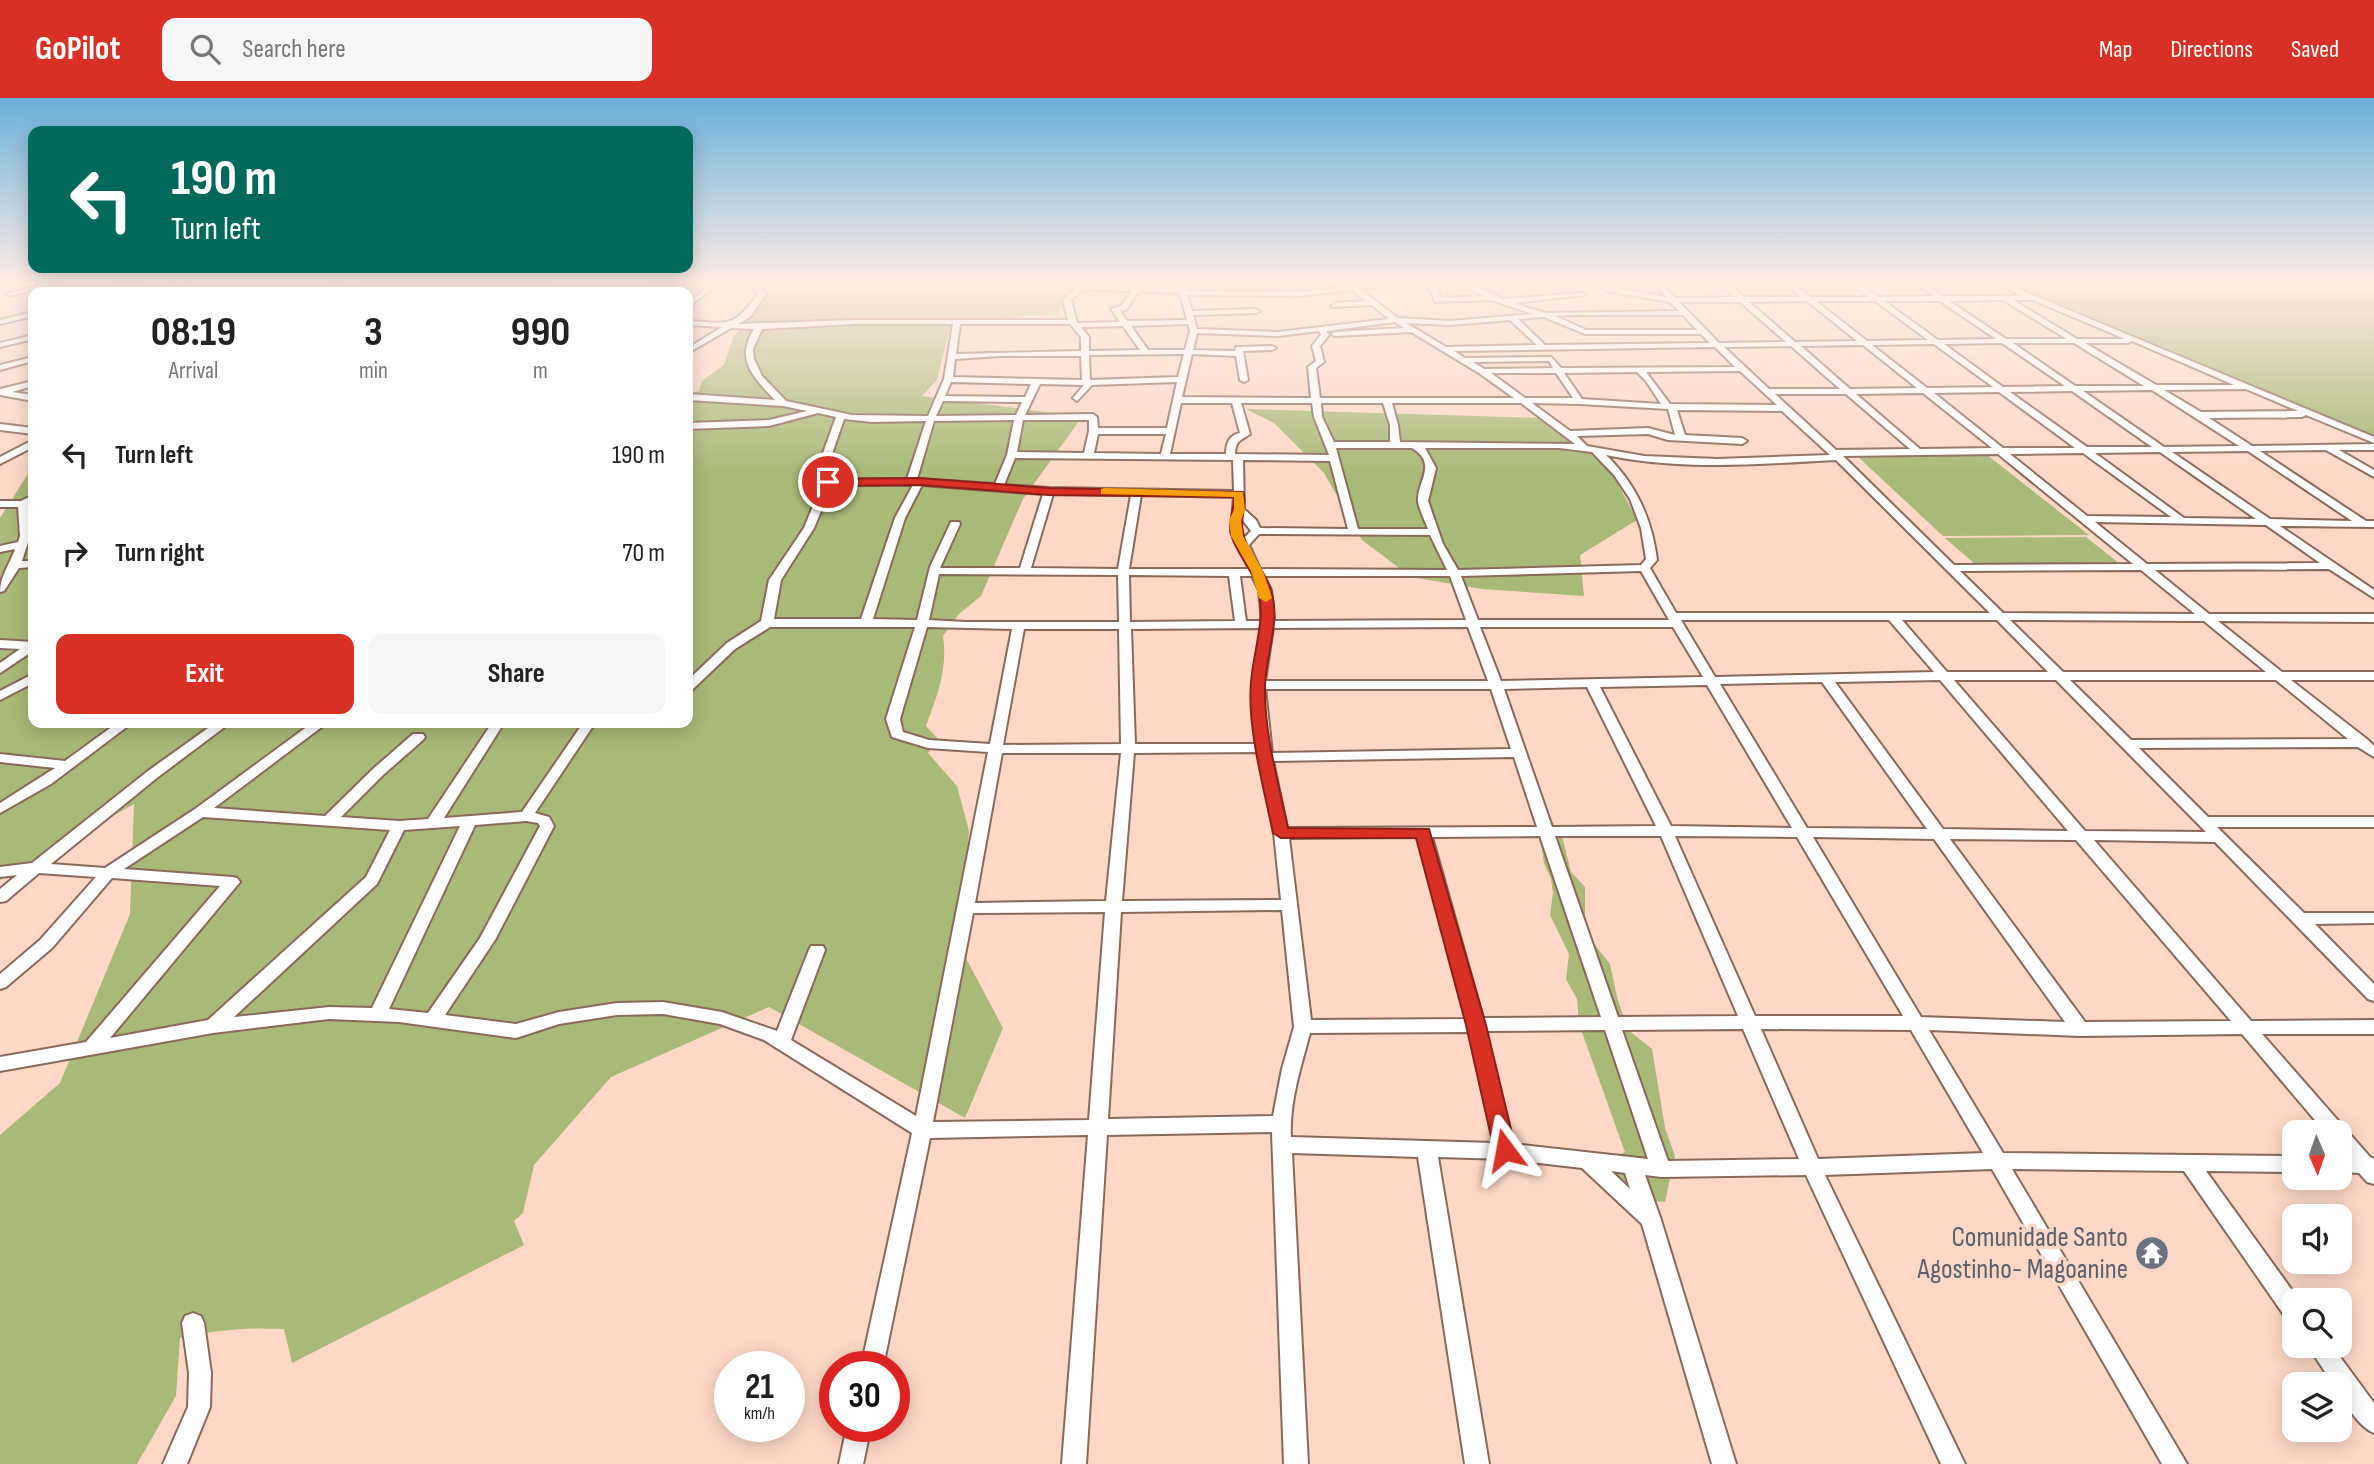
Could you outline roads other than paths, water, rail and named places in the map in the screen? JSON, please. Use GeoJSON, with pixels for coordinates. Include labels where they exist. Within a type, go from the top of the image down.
{"type":"FeatureCollection","features":[{"type":"Feature","properties":{"kind":"street"},"geometry":{"type":"LineString","coordinates":[[748,348],[747,355],[762,383],[783,403]]}},
{"type":"Feature","properties":{"kind":"street"},"geometry":{"type":"LineString","coordinates":[[866,622],[900,518],[915,482],[931,418],[948,379],[953,348]]}},
{"type":"Feature","properties":{"kind":"street"},"geometry":{"type":"LineString","coordinates":[[1085,348],[1086,380],[1089,383]]}},
{"type":"Feature","properties":{"kind":"street"},"geometry":{"type":"LineString","coordinates":[[1142,348],[1145,352]]}},
{"type":"Feature","properties":{"kind":"street"},"geometry":{"type":"LineString","coordinates":[[1165,457],[1190,348]]}},
{"type":"Feature","properties":{"kind":"street"},"geometry":{"type":"LineString","coordinates":[[1254,401],[1245,382],[1239,349],[1272,348]]}},
{"type":"Feature","properties":{"kind":"street"},"geometry":{"type":"LineString","coordinates":[[1317,348],[1321,362],[1312,367],[1313,399],[1331,445],[1354,532]]}},
{"type":"Feature","properties":{"kind":"street"},"geometry":{"type":"LineString","coordinates":[[1446,349],[1476,348]]}},
{"type":"Feature","properties":{"kind":"street"},"geometry":{"type":"LineString","coordinates":[[1589,348],[1593,350],[1633,348]]}},
{"type":"Feature","properties":{"kind":"street"},"geometry":{"type":"LineString","coordinates":[[1721,348],[1836,455],[1999,616],[2374,995]]}},
{"type":"Feature","properties":{"kind":"street"},"geometry":{"type":"LineString","coordinates":[[1795,348],[1917,451]]}},
{"type":"Feature","properties":{"kind":"street"},"geometry":{"type":"LineString","coordinates":[[1869,348],[2205,617],[2368,743],[2374,753]]}},
{"type":"Feature","properties":{"kind":"street"},"geometry":{"type":"LineString","coordinates":[[1941,348],[2181,520]]}},
{"type":"Feature","properties":{"kind":"street"},"geometry":{"type":"LineString","coordinates":[[2014,348],[2163,448],[2374,596]]}},
{"type":"Feature","properties":{"kind":"street"},"geometry":{"type":"LineString","coordinates":[[2090,348],[2199,415],[2369,524],[2374,530]]}},
{"type":"Feature","properties":{"kind":"street"},"geometry":{"type":"LineString","coordinates":[[2149,348],[2374,440]]}},
{"type":"Feature","properties":{"kind":"street"},"geometry":{"type":"LineString","coordinates":[[934,572],[1454,573],[1644,568],[1652,560],[1639,504],[1614,466],[1482,371],[1446,349]]}},
{"type":"Feature","properties":{"kind":"street"},"geometry":{"type":"LineString","coordinates":[[952,357],[1085,352],[1240,354]]}},
{"type":"Feature","properties":{"kind":"street"},"geometry":{"type":"LineString","coordinates":[[1465,360],[1549,359],[1579,401]]}},
{"type":"Feature","properties":{"kind":"street"},"geometry":{"type":"LineString","coordinates":[[0,368],[28,360]]}},
{"type":"Feature","properties":{"kind":"street"},"geometry":{"type":"LineString","coordinates":[[1598,362],[1605,371]]}},
{"type":"Feature","properties":{"kind":"street"},"geometry":{"type":"LineString","coordinates":[[1482,371],[1742,369]]}},
{"type":"Feature","properties":{"kind":"street"},"geometry":{"type":"LineString","coordinates":[[1640,371],[1669,406],[1681,438]]}},
{"type":"Feature","properties":{"kind":"street"},"geometry":{"type":"LineString","coordinates":[[948,379],[1089,383],[1182,379]]}},
{"type":"Feature","properties":{"kind":"street"},"geometry":{"type":"LineString","coordinates":[[998,488],[1012,455],[1019,418],[1037,381]]}},
{"type":"Feature","properties":{"kind":"street"},"geometry":{"type":"LineString","coordinates":[[1077,398],[1089,383]]}},
{"type":"Feature","properties":{"kind":"street"},"geometry":{"type":"LineString","coordinates":[[3,392],[28,385]]}},
{"type":"Feature","properties":{"kind":"street"},"geometry":{"type":"LineString","coordinates":[[1767,393],[2245,387]]}},
{"type":"Feature","properties":{"kind":"street"},"geometry":{"type":"LineString","coordinates":[[3,392],[28,397]]}},
{"type":"Feature","properties":{"kind":"street"},"geometry":{"type":"LineString","coordinates":[[693,397],[783,403],[872,419],[1093,417],[1094,431],[1088,457]]}},
{"type":"Feature","properties":{"kind":"street"},"geometry":{"type":"LineString","coordinates":[[939,398],[1028,400]]}},
{"type":"Feature","properties":{"kind":"street"},"geometry":{"type":"LineString","coordinates":[[1176,400],[1579,401],[1785,408]]}},
{"type":"Feature","properties":{"kind":"street"},"geometry":{"type":"LineString","coordinates":[[1236,401],[1245,434],[1237,436],[1231,444],[1239,494],[1235,527],[1265,590],[1268,624],[1258,685],[1265,752],[1281,833],[1303,1027],[1291,1069],[1281,1124],[1296,1464]]}},
{"type":"Feature","properties":{"kind":"street"},"geometry":{"type":"LineString","coordinates":[[1387,401],[1394,425],[1395,444]]}},
{"type":"Feature","properties":{"kind":"street"},"geometry":{"type":"LineString","coordinates":[[693,426],[769,423],[818,411]]}},
{"type":"Feature","properties":{"kind":"street"},"geometry":{"type":"LineString","coordinates":[[2199,415],[2311,414]]}},
{"type":"Feature","properties":{"kind":"street"},"geometry":{"type":"LineString","coordinates":[[841,415],[820,478],[828,482],[915,482],[1049,491],[1239,494]]}},
{"type":"Feature","properties":{"kind":"street"},"geometry":{"type":"LineString","coordinates":[[0,427],[28,430]]}},
{"type":"Feature","properties":{"kind":"street"},"geometry":{"type":"LineString","coordinates":[[1094,431],[1171,431]]}},
{"type":"Feature","properties":{"kind":"street"},"geometry":{"type":"LineString","coordinates":[[1566,434],[1648,431],[1681,438],[1742,441]]}},
{"type":"Feature","properties":{"kind":"street"},"geometry":{"type":"LineString","coordinates":[[0,449],[28,444]]}},
{"type":"Feature","properties":{"kind":"street"},"geometry":{"type":"LineString","coordinates":[[1331,445],[1589,448],[1641,459],[1711,463],[1997,449],[2374,447]]}},
{"type":"Feature","properties":{"kind":"street"},"geometry":{"type":"LineString","coordinates":[[0,461],[28,446]]}},
{"type":"Feature","properties":{"kind":"street"},"geometry":{"type":"LineString","coordinates":[[1421,446],[1431,468],[1423,501],[1434,532],[1454,573],[1496,685],[1661,1169]]}},
{"type":"Feature","properties":{"kind":"street"},"geometry":{"type":"LineString","coordinates":[[2326,447],[2374,474]]}},
{"type":"Feature","properties":{"kind":"street"},"geometry":{"type":"LineString","coordinates":[[1012,455],[1334,458]]}},
{"type":"Feature","properties":{"kind":"street"},"geometry":{"type":"LineString","coordinates":[[767,623],[775,580],[809,528],[828,482]]}},
{"type":"Feature","properties":{"kind":"street"},"geometry":{"type":"LineString","coordinates":[[1024,572],[1049,491]]}},
{"type":"Feature","properties":{"kind":"street"},"geometry":{"type":"LineString","coordinates":[[1074,1464],[1113,907],[1128,747],[1123,572],[1137,492]]}},
{"type":"Feature","properties":{"kind":"street"},"geometry":{"type":"LineString","coordinates":[[0,507],[28,502]]}},
{"type":"Feature","properties":{"kind":"street"},"geometry":{"type":"LineString","coordinates":[[1239,510],[1252,522],[1256,531]]}},
{"type":"Feature","properties":{"kind":"street"},"geometry":{"type":"LineString","coordinates":[[0,589],[15,565],[28,513]]}},
{"type":"Feature","properties":{"kind":"street"},"geometry":{"type":"LineString","coordinates":[[2085,519],[2369,524]]}},
{"type":"Feature","properties":{"kind":"street"},"geometry":{"type":"LineString","coordinates":[[956,524],[934,572],[923,623],[893,719],[897,734],[928,744],[998,749],[1128,747],[1265,752],[1520,753]]}},
{"type":"Feature","properties":{"kind":"street"},"geometry":{"type":"LineString","coordinates":[[1243,545],[1256,531],[1434,532]]}},
{"type":"Feature","properties":{"kind":"street"},"geometry":{"type":"LineString","coordinates":[[0,549],[21,544]]}},
{"type":"Feature","properties":{"kind":"street"},"geometry":{"type":"LineString","coordinates":[[15,565],[28,564]]}},
{"type":"Feature","properties":{"kind":"street"},"geometry":{"type":"LineString","coordinates":[[1950,568],[2331,566]]}},
{"type":"Feature","properties":{"kind":"street"},"geometry":{"type":"LineString","coordinates":[[1644,568],[2175,1464]]}},
{"type":"Feature","properties":{"kind":"street"},"geometry":{"type":"LineString","coordinates":[[1234,571],[1241,625]]}},
{"type":"Feature","properties":{"kind":"street"},"geometry":{"type":"LineString","coordinates":[[693,682],[731,646],[767,623],[1241,625],[1999,616],[2374,618]]}},
{"type":"Feature","properties":{"kind":"street"},"geometry":{"type":"LineString","coordinates":[[1893,617],[2326,1120]]}},
{"type":"Feature","properties":{"kind":"street"},"geometry":{"type":"LineString","coordinates":[[875,1351],[998,749],[1019,625]]}},
{"type":"Feature","properties":{"kind":"street"},"geometry":{"type":"LineString","coordinates":[[0,644],[28,643]]}},
{"type":"Feature","properties":{"kind":"street"},"geometry":{"type":"LineString","coordinates":[[0,668],[28,645]]}},
{"type":"Feature","properties":{"kind":"street"},"geometry":{"type":"LineString","coordinates":[[1258,685],[1496,685],[2058,675],[2374,676]]}},
{"type":"Feature","properties":{"kind":"street"},"geometry":{"type":"LineString","coordinates":[[1826,678],[2080,1028]]}},
{"type":"Feature","properties":{"kind":"street"},"geometry":{"type":"LineString","coordinates":[[0,696],[28,681]]}},
{"type":"Feature","properties":{"kind":"street"},"geometry":{"type":"LineString","coordinates":[[1591,682],[1666,831],[1812,1167],[1953,1464]]}},
{"type":"Feature","properties":{"kind":"street"},"geometry":{"type":"LineString","coordinates":[[0,809],[68,765],[118,728]]}},
{"type":"Feature","properties":{"kind":"street"},"geometry":{"type":"LineString","coordinates":[[0,897],[143,782],[216,728]]}},
{"type":"Feature","properties":{"kind":"street"},"geometry":{"type":"LineString","coordinates":[[0,983],[46,944],[108,873],[200,812],[313,728]]}},
{"type":"Feature","properties":{"kind":"street"},"geometry":{"type":"LineString","coordinates":[[433,823],[495,728]]}},
{"type":"Feature","properties":{"kind":"street"},"geometry":{"type":"LineString","coordinates":[[526,816],[586,728]]}},
{"type":"Feature","properties":{"kind":"street"},"geometry":{"type":"LineString","coordinates":[[329,821],[418,737]]}},
{"type":"Feature","properties":{"kind":"street"},"geometry":{"type":"LineString","coordinates":[[2127,744],[2368,743]]}},
{"type":"Feature","properties":{"kind":"street"},"geometry":{"type":"LineString","coordinates":[[0,758],[68,765]]}},
{"type":"Feature","properties":{"kind":"street"},"geometry":{"type":"LineString","coordinates":[[200,812],[399,826],[526,816],[544,820],[547,826],[487,940],[432,1021]]}},
{"type":"Feature","properties":{"kind":"street"},"geometry":{"type":"LineString","coordinates":[[377,1014],[470,820]]}},
{"type":"Feature","properties":{"kind":"street"},"geometry":{"type":"LineString","coordinates":[[2203,822],[2374,822]]}},
{"type":"Feature","properties":{"kind":"street"},"geometry":{"type":"LineString","coordinates":[[213,1026],[372,880],[399,826]]}},
{"type":"Feature","properties":{"kind":"street"},"geometry":{"type":"LineString","coordinates":[[1281,833],[1666,831],[2218,837]]}},
{"type":"Feature","properties":{"kind":"street"},"geometry":{"type":"LineString","coordinates":[[1423,833],[1476,1025],[1505,1150]]}},
{"type":"Feature","properties":{"kind":"street"},"geometry":{"type":"LineString","coordinates":[[0,872],[35,868],[232,882],[92,1047]]}},
{"type":"Feature","properties":{"kind":"street"},"geometry":{"type":"LineString","coordinates":[[966,908],[1289,905]]}},
{"type":"Feature","properties":{"kind":"street"},"geometry":{"type":"LineString","coordinates":[[2301,919],[2374,918]]}},
{"type":"Feature","properties":{"kind":"street"},"geometry":{"type":"LineString","coordinates":[[781,1042],[817,950]]}},
{"type":"Feature","properties":{"kind":"street"},"geometry":{"type":"LineString","coordinates":[[0,1064],[213,1026],[329,1013],[377,1014],[516,1031],[559,1018],[617,1009],[663,1008],[722,1018],[770,1035],[922,1129],[1098,1129],[1281,1124]]}},
{"type":"Feature","properties":{"kind":"street"},"geometry":{"type":"LineString","coordinates":[[1303,1027],[1747,1022],[2080,1028],[2374,1027]]}},
{"type":"Feature","properties":{"kind":"street"},"geometry":{"type":"LineString","coordinates":[[1283,1145],[1427,1151],[1505,1150],[1661,1169],[1996,1161],[2282,1164]]}},
{"type":"Feature","properties":{"kind":"street"},"geometry":{"type":"LineString","coordinates":[[2352,1148],[2371,1168]]}},
{"type":"Feature","properties":{"kind":"street"},"geometry":{"type":"LineString","coordinates":[[1427,1151],[1477,1464]]}},
{"type":"Feature","properties":{"kind":"street"},"geometry":{"type":"LineString","coordinates":[[1585,1159],[1651,1220]]}},
{"type":"Feature","properties":{"kind":"street"},"geometry":{"type":"LineString","coordinates":[[2189,1163],[2282,1294]]}},
{"type":"Feature","properties":{"kind":"street"},"geometry":{"type":"LineString","coordinates":[[1632,1166],[1651,1220],[1724,1464]]}},
{"type":"Feature","properties":{"kind":"street"},"geometry":{"type":"LineString","coordinates":[[2352,1166],[2371,1168]]}},
{"type":"Feature","properties":{"kind":"street"},"geometry":{"type":"LineString","coordinates":[[174,1464],[199,1407],[200,1373],[193,1323]]}},
{"type":"Feature","properties":{"kind":"street"},"geometry":{"type":"LineString","coordinates":[[2328,1358],[2374,1422]]}},
{"type":"Feature","properties":{"kind":"street"},"geometry":{"type":"LineString","coordinates":[[851,1464],[856,1442]]}},
{"type":"Feature","properties":{"kind":"place","name":"Comunidade Santo Agostinho- Magoanine"},"geometry":{"type":"Point","coordinates":[2152,1253]}}]}
